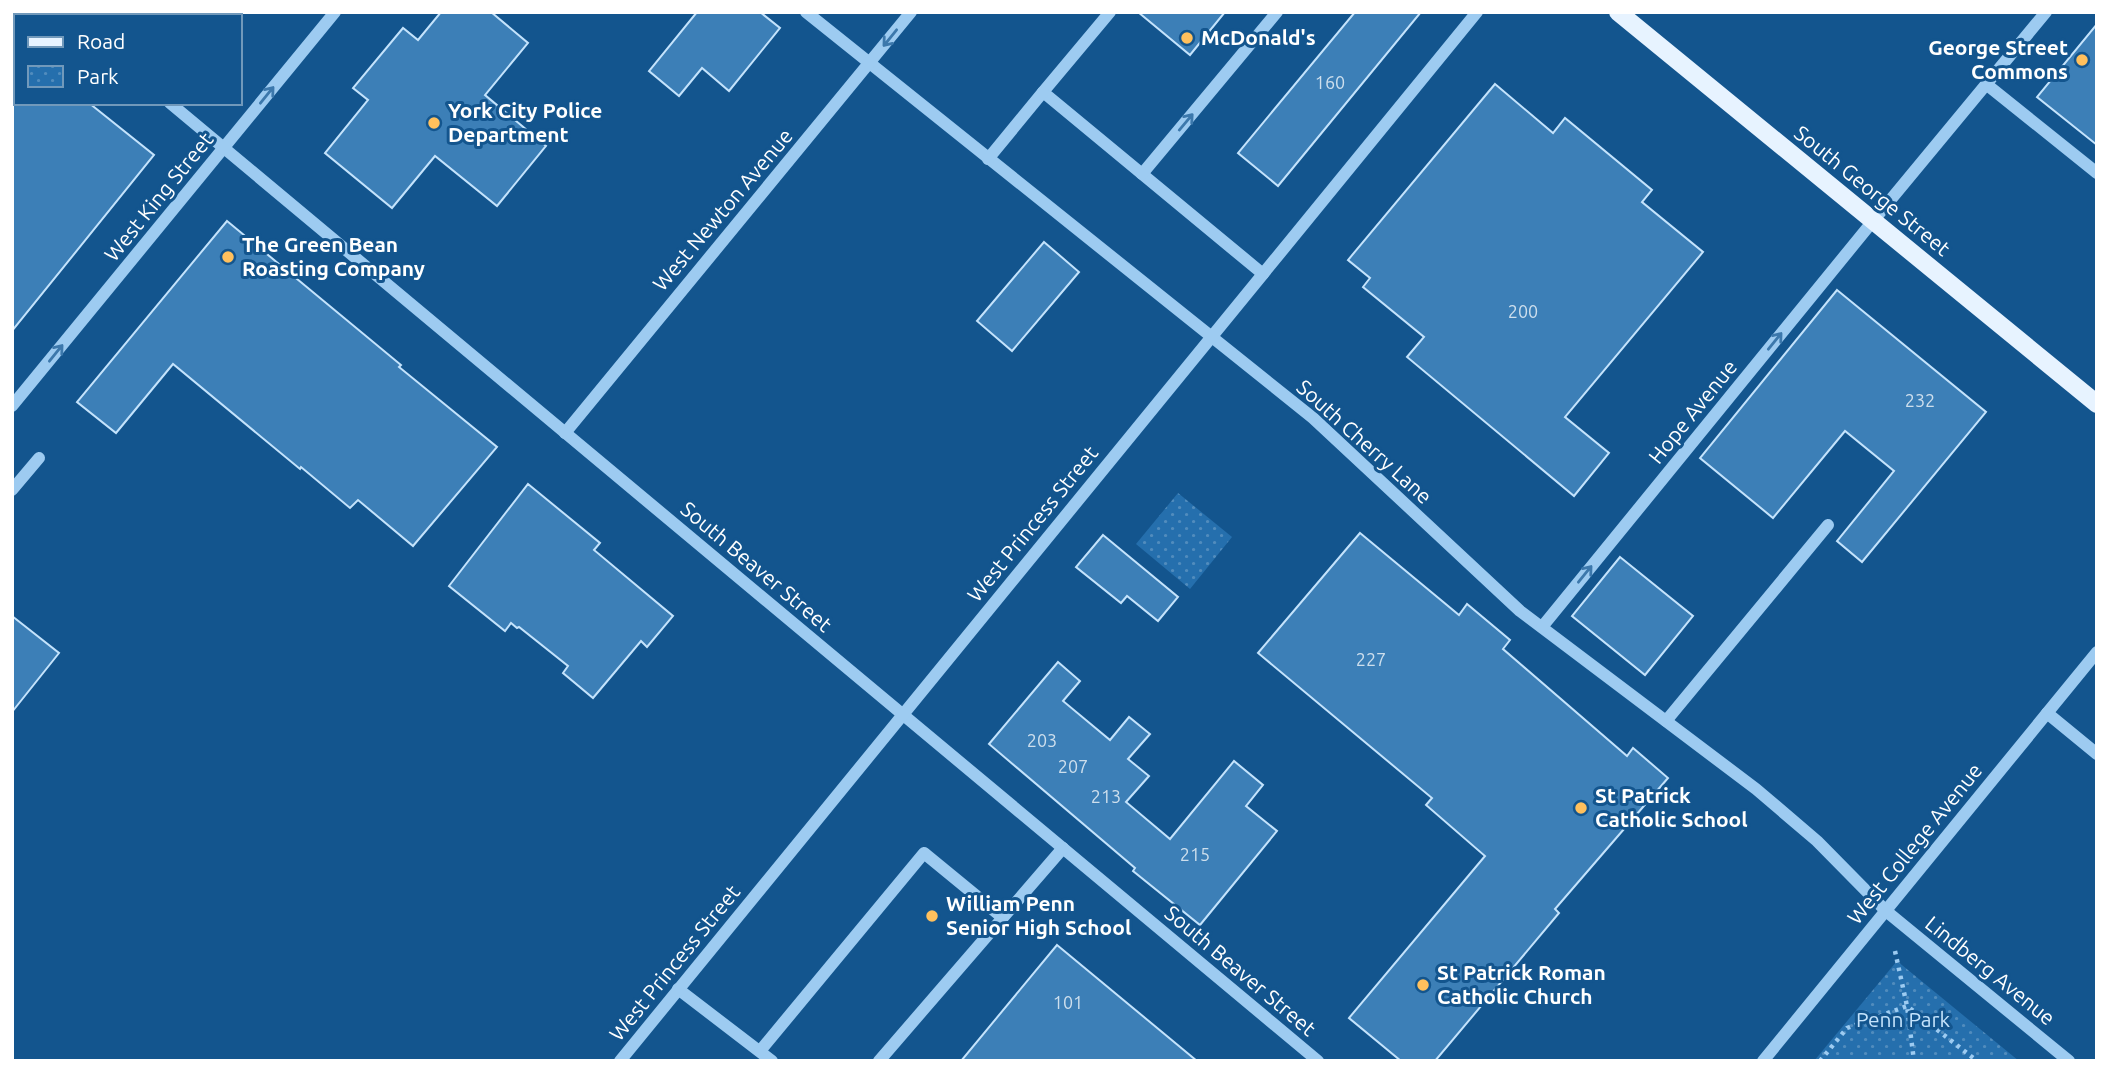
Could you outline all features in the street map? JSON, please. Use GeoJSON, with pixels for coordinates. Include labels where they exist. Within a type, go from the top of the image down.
{"type":"FeatureCollection","features":[{"type":"Feature","properties":{"kind":"main road","name":"South George Street"},"geometry":{"type":"LineString","coordinates":[[1618,12],[2097,404]]}},
{"type":"Feature","properties":{"kind":"street","name":"West King Street"},"geometry":{"type":"LineString","coordinates":[[12,406],[335,12]]}},
{"type":"Feature","properties":{"kind":"street","name":"South Cherry Lane"},"geometry":{"type":"LineString","coordinates":[[806,12],[1313,418],[1520,611],[1756,789],[1817,841],[1886,911]]}},
{"type":"Feature","properties":{"kind":"street","name":"West Newton Avenue"},"geometry":{"type":"LineString","coordinates":[[565,433],[911,12]]}},
{"type":"Feature","properties":{"kind":"street"},"geometry":{"type":"LineString","coordinates":[[988,159],[1110,12]]}},
{"type":"Feature","properties":{"kind":"street"},"geometry":{"type":"LineString","coordinates":[[1142,174],[1277,12]]}},
{"type":"Feature","properties":{"kind":"street","name":"West Princess Street"},"geometry":{"type":"LineString","coordinates":[[620,1061],[1477,12]]}},
{"type":"Feature","properties":{"kind":"street","name":"Hope Avenue"},"geometry":{"type":"LineString","coordinates":[[1542,627],[2046,12]]}},
{"type":"Feature","properties":{"kind":"street"},"geometry":{"type":"LineString","coordinates":[[1986,84],[2097,173]]}},
{"type":"Feature","properties":{"kind":"street"},"geometry":{"type":"LineString","coordinates":[[1043,92],[1263,274]]}},
{"type":"Feature","properties":{"kind":"street","name":"South Beaver Street"},"geometry":{"type":"LineString","coordinates":[[172,105],[1318,1061]]}},
{"type":"Feature","properties":{"kind":"street"},"geometry":{"type":"LineString","coordinates":[[12,490],[39,458]]}},
{"type":"Feature","properties":{"kind":"street"},"geometry":{"type":"LineString","coordinates":[[1666,721],[1828,525]]}},
{"type":"Feature","properties":{"kind":"street","name":"West College Avenue"},"geometry":{"type":"LineString","coordinates":[[1763,1061],[2097,652]]}},
{"type":"Feature","properties":{"kind":"street"},"geometry":{"type":"LineString","coordinates":[[2047,713],[2097,754]]}},
{"type":"Feature","properties":{"kind":"street"},"geometry":{"type":"LineString","coordinates":[[879,1061],[1063,848]]}},
{"type":"Feature","properties":{"kind":"street"},"geometry":{"type":"LineString","coordinates":[[760,1051],[924,853],[1002,917]]}},
{"type":"Feature","properties":{"kind":"street","name":"Lindberg Avenue"},"geometry":{"type":"LineString","coordinates":[[1886,911],[2069,1061]]}},
{"type":"Feature","properties":{"kind":"street"},"geometry":{"type":"LineString","coordinates":[[678,989],[772,1061]]}},
{"type":"Feature","properties":{"kind":"path"},"geometry":{"type":"LineString","coordinates":[[1886,911],[1907,1006],[1914,1061]]}},
{"type":"Feature","properties":{"kind":"path"},"geometry":{"type":"LineString","coordinates":[[1820,1061],[1847,1028],[1907,1006]]}},
{"type":"Feature","properties":{"kind":"path"},"geometry":{"type":"LineString","coordinates":[[1907,1006],[1978,1061]]}},
{"type":"Feature","properties":{"kind":"green space"},"geometry":{"type":"Polygon","coordinates":[[[1178,493],[1232,537],[1190,589],[1136,544],[1178,493]]]}},
{"type":"Feature","properties":{"kind":"green space","name":"Penn Park"},"geometry":{"type":"Polygon","coordinates":[[[1897,961],[2019,1061],[1814,1061],[1897,961]]]}},
{"type":"Feature","properties":{"kind":"building","name":"York City Police Department"},"geometry":{"type":"Polygon","coordinates":[[[441,12],[491,12],[528,43],[485,95],[546,146],[497,206],[435,156],[392,208],[325,153],[368,100],[353,88],[403,28],[418,40],[441,12]]]}},
{"type":"Feature","properties":{"kind":"building"},"geometry":{"type":"Polygon","coordinates":[[[697,12],[760,12],[780,28],[729,91],[702,68],[679,96],[649,71],[697,12]]]}},
{"type":"Feature","properties":{"kind":"building","name":"McDonald's"},"geometry":{"type":"Polygon","coordinates":[[[1138,12],[1225,12],[1190,55],[1138,12]]]}},
{"type":"Feature","properties":{"kind":"building"},"geometry":{"type":"Polygon","coordinates":[[[1355,12],[1421,12],[1278,186],[1238,153],[1355,12]]]}},
{"type":"Feature","properties":{"kind":"building","name":"George Street Commons"},"geometry":{"type":"Polygon","coordinates":[[[2097,24],[2097,145],[2037,97],[2097,24]]]}},
{"type":"Feature","properties":{"kind":"building"},"geometry":{"type":"Polygon","coordinates":[[[1495,84],[1553,133],[1565,118],[1652,190],[1642,202],[1703,252],[1565,417],[1609,453],[1574,496],[1407,357],[1424,337],[1363,287],[1370,278],[1348,260],[1495,84]]]}},
{"type":"Feature","properties":{"kind":"building"},"geometry":{"type":"Polygon","coordinates":[[[12,103],[92,105],[154,155],[12,331],[12,103]]]}},
{"type":"Feature","properties":{"kind":"building"},"geometry":{"type":"Polygon","coordinates":[[[227,221],[497,447],[413,546],[358,500],[350,508],[173,364],[116,433],[77,402],[227,221]]]}},
{"type":"Feature","properties":{"kind":"building"},"geometry":{"type":"Polygon","coordinates":[[[1044,242],[1079,272],[1012,351],[977,321],[1044,242]]]}},
{"type":"Feature","properties":{"kind":"building"},"geometry":{"type":"Polygon","coordinates":[[[1837,290],[1986,412],[1862,562],[1837,541],[1894,471],[1845,431],[1773,518],[1700,458],[1837,290]]]}},
{"type":"Feature","properties":{"kind":"building"},"geometry":{"type":"Polygon","coordinates":[[[528,484],[600,543],[594,550],[673,616],[647,647],[641,641],[593,698],[563,673],[568,666],[519,627],[511,623],[505,631],[449,586],[528,484]]]}},
{"type":"Feature","properties":{"kind":"building"},"geometry":{"type":"Polygon","coordinates":[[[1360,533],[1459,615],[1467,604],[1510,640],[1503,649],[1627,756],[1633,748],[1668,778],[1555,909],[1559,913],[1435,1061],[1401,1061],[1349,1018],[1485,856],[1426,805],[1432,798],[1258,653],[1360,533]]]}},
{"type":"Feature","properties":{"kind":"building"},"geometry":{"type":"Polygon","coordinates":[[[1103,535],[1178,597],[1158,621],[1127,596],[1121,603],[1076,567],[1103,535]]]}},
{"type":"Feature","properties":{"kind":"building"},"geometry":{"type":"Polygon","coordinates":[[[1620,557],[1693,616],[1645,675],[1572,616],[1620,557]]]}},
{"type":"Feature","properties":{"kind":"building"},"geometry":{"type":"Polygon","coordinates":[[[12,616],[59,653],[12,712],[12,616]]]}},
{"type":"Feature","properties":{"kind":"building"},"geometry":{"type":"Polygon","coordinates":[[[1058,662],[1080,681],[1063,701],[1110,740],[1129,717],[1150,734],[1128,759],[1149,776],[1126,802],[1170,839],[1234,761],[1263,785],[1246,806],[1277,831],[1200,925],[1133,871],[1135,868],[989,744],[1058,662]]]}},
{"type":"Feature","properties":{"kind":"building"},"geometry":{"type":"Polygon","coordinates":[[[1057,945],[1197,1061],[961,1061],[1057,945]]]}},
{"type":"Feature","properties":{"kind":"place","name":"McDonald's"},"geometry":{"type":"Point","coordinates":[1187,38]}},
{"type":"Feature","properties":{"kind":"place","name":"George Street Commons"},"geometry":{"type":"Point","coordinates":[2082,60]}},
{"type":"Feature","properties":{"kind":"place","name":"York City Police Department"},"geometry":{"type":"Point","coordinates":[434,123]}},
{"type":"Feature","properties":{"kind":"place","name":"The Green Bean Roasting Company"},"geometry":{"type":"Point","coordinates":[228,257]}},
{"type":"Feature","properties":{"kind":"place","name":"St Patrick Catholic School"},"geometry":{"type":"Point","coordinates":[1581,808]}},
{"type":"Feature","properties":{"kind":"place","name":"William Penn Senior High School"},"geometry":{"type":"Point","coordinates":[932,916]}},
{"type":"Feature","properties":{"kind":"place","name":"St Patrick Roman Catholic Church"},"geometry":{"type":"Point","coordinates":[1423,985]}}]}
